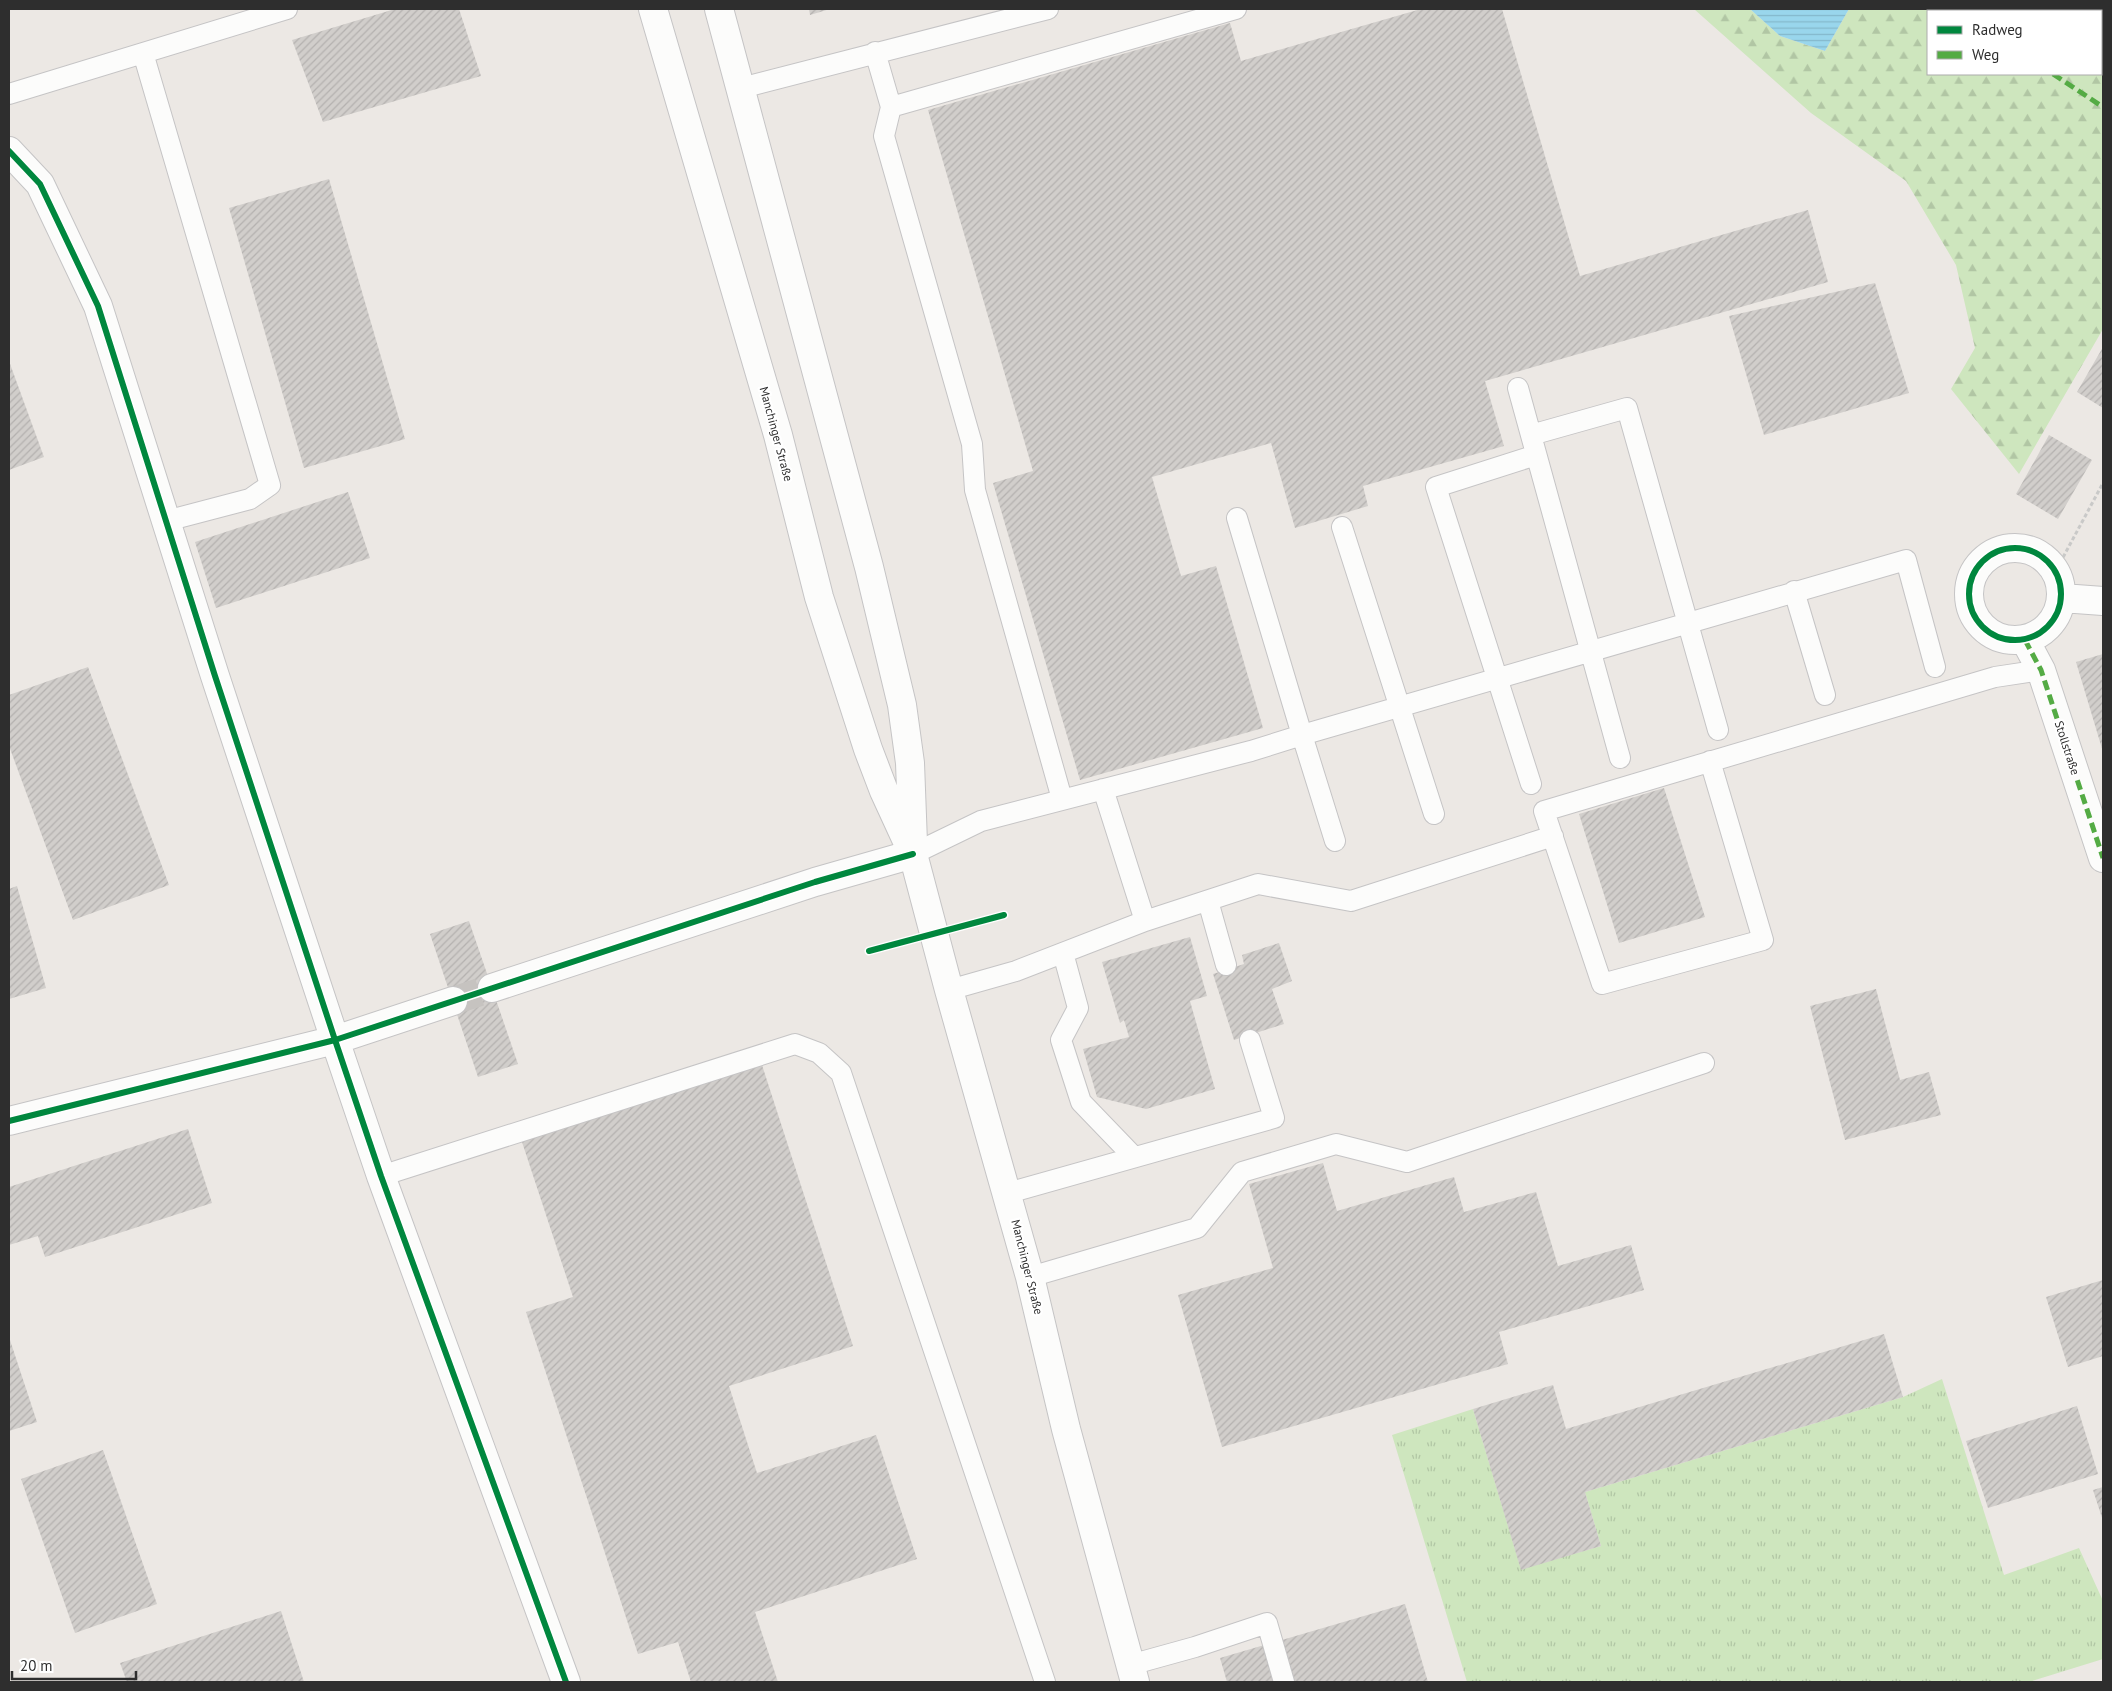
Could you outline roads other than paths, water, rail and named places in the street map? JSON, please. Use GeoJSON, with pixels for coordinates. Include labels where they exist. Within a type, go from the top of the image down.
{"type":"FeatureCollection","features":[{"type":"Feature","properties":{"kind":"street","name":"Manchinger Straße"},"geometry":{"type":"LineString","coordinates":[[653,9],[778,435],[819,597],[868,749],[884,791],[914,854],[949,990],[1008,1193],[1066,1429],[1132,1674]]}},
{"type":"Feature","properties":{"kind":"street","name":"Manchinger Straße"},"geometry":{"type":"LineString","coordinates":[[719,9],[869,567],[902,705],[910,763],[914,854]]}},
{"type":"Feature","properties":{"kind":"street"},"geometry":{"type":"LineString","coordinates":[[9,151],[40,184],[98,306],[166,521],[381,1176],[566,1682]]}},
{"type":"Feature","properties":{"kind":"street"},"geometry":{"type":"LineString","coordinates":[[2017,548],[2036,552],[2048,562],[2059,578],[2062,598],[2054,619],[2031,639],[2011,641],[1996,637],[1978,624],[1969,606],[1968,594],[1972,574],[1982,561],[1991,554],[2017,548]]}},
{"type":"Feature","properties":{"kind":"street"},"geometry":{"type":"LineString","coordinates":[[2062,598],[2103,601]]}},
{"type":"Feature","properties":{"kind":"street","name":"Stollstraße"},"geometry":{"type":"LineString","coordinates":[[2025,640],[2041,670],[2103,858]]}},
{"type":"Feature","properties":{"kind":"street"},"geometry":{"type":"LineString","coordinates":[[492,988],[815,882],[914,854]]}},
{"type":"Feature","properties":{"kind":"street"},"geometry":{"type":"LineString","coordinates":[[9,1121],[335,1040],[453,1001]]}},
{"type":"Feature","properties":{"kind":"lane"},"geometry":{"type":"LineString","coordinates":[[9,94],[286,9]]}},
{"type":"Feature","properties":{"kind":"lane"},"geometry":{"type":"LineString","coordinates":[[741,88],[1048,9]]}},
{"type":"Feature","properties":{"kind":"lane"},"geometry":{"type":"LineString","coordinates":[[892,107],[1236,9]]}},
{"type":"Feature","properties":{"kind":"lane"},"geometry":{"type":"LineString","coordinates":[[875,52],[892,107],[884,136],[972,444],[975,490],[1062,799]]}},
{"type":"Feature","properties":{"kind":"lane"},"geometry":{"type":"LineString","coordinates":[[143,53],[270,485],[250,499],[166,521]]}},
{"type":"Feature","properties":{"kind":"lane"},"geometry":{"type":"LineString","coordinates":[[1518,388],[1620,758]]}},
{"type":"Feature","properties":{"kind":"lane"},"geometry":{"type":"LineString","coordinates":[[1531,435],[1627,408],[1718,730]]}},
{"type":"Feature","properties":{"kind":"lane"},"geometry":{"type":"LineString","coordinates":[[1531,784],[1436,487],[1536,455]]}},
{"type":"Feature","properties":{"kind":"lane"},"geometry":{"type":"LineString","coordinates":[[1237,518],[1335,842]]}},
{"type":"Feature","properties":{"kind":"lane"},"geometry":{"type":"LineString","coordinates":[[1342,527],[1434,814]]}},
{"type":"Feature","properties":{"kind":"lane"},"geometry":{"type":"LineString","coordinates":[[914,854],[981,821],[1302,736],[1687,622],[1906,560],[1935,667]]}},
{"type":"Feature","properties":{"kind":"lane"},"geometry":{"type":"LineString","coordinates":[[1794,591],[1825,695]]}},
{"type":"Feature","properties":{"kind":"lane"},"geometry":{"type":"LineString","coordinates":[[1710,761],[1763,940],[1602,984],[1544,811],[1710,761],[1995,677],[2041,670]]}},
{"type":"Feature","properties":{"kind":"lane"},"geometry":{"type":"LineString","coordinates":[[1103,789],[1145,921]]}},
{"type":"Feature","properties":{"kind":"lane"},"geometry":{"type":"LineString","coordinates":[[949,990],[1016,971],[1145,921],[1258,884],[1351,901],[1553,836]]}},
{"type":"Feature","properties":{"kind":"lane"},"geometry":{"type":"LineString","coordinates":[[1208,901],[1226,965]]}},
{"type":"Feature","properties":{"kind":"lane"},"geometry":{"type":"LineString","coordinates":[[1063,953],[1078,1008],[1061,1040],[1080,1102],[1133,1156]]}},
{"type":"Feature","properties":{"kind":"lane"},"geometry":{"type":"LineString","coordinates":[[1008,1193],[1133,1156],[1274,1118],[1250,1040]]}},
{"type":"Feature","properties":{"kind":"lane"},"geometry":{"type":"LineString","coordinates":[[381,1176],[795,1044],[819,1053],[841,1073],[1045,1682]]}},
{"type":"Feature","properties":{"kind":"lane"},"geometry":{"type":"LineString","coordinates":[[1030,1277],[1197,1228],[1242,1172],[1336,1144],[1407,1162],[1704,1063]]}},
{"type":"Feature","properties":{"kind":"lane"},"geometry":{"type":"LineString","coordinates":[[1132,1674],[1196,1647],[1267,1623],[1284,1682]]}},
{"type":"Feature","properties":{"kind":"water"},"geometry":{"type":"Polygon","coordinates":[[[1750,9],[1849,9],[1825,51],[1780,36],[1750,9]]]}},
{"type":"Feature","properties":{"kind":"tunnel"},"geometry":{"type":"LineString","coordinates":[[453,1001],[492,988]]}}]}
